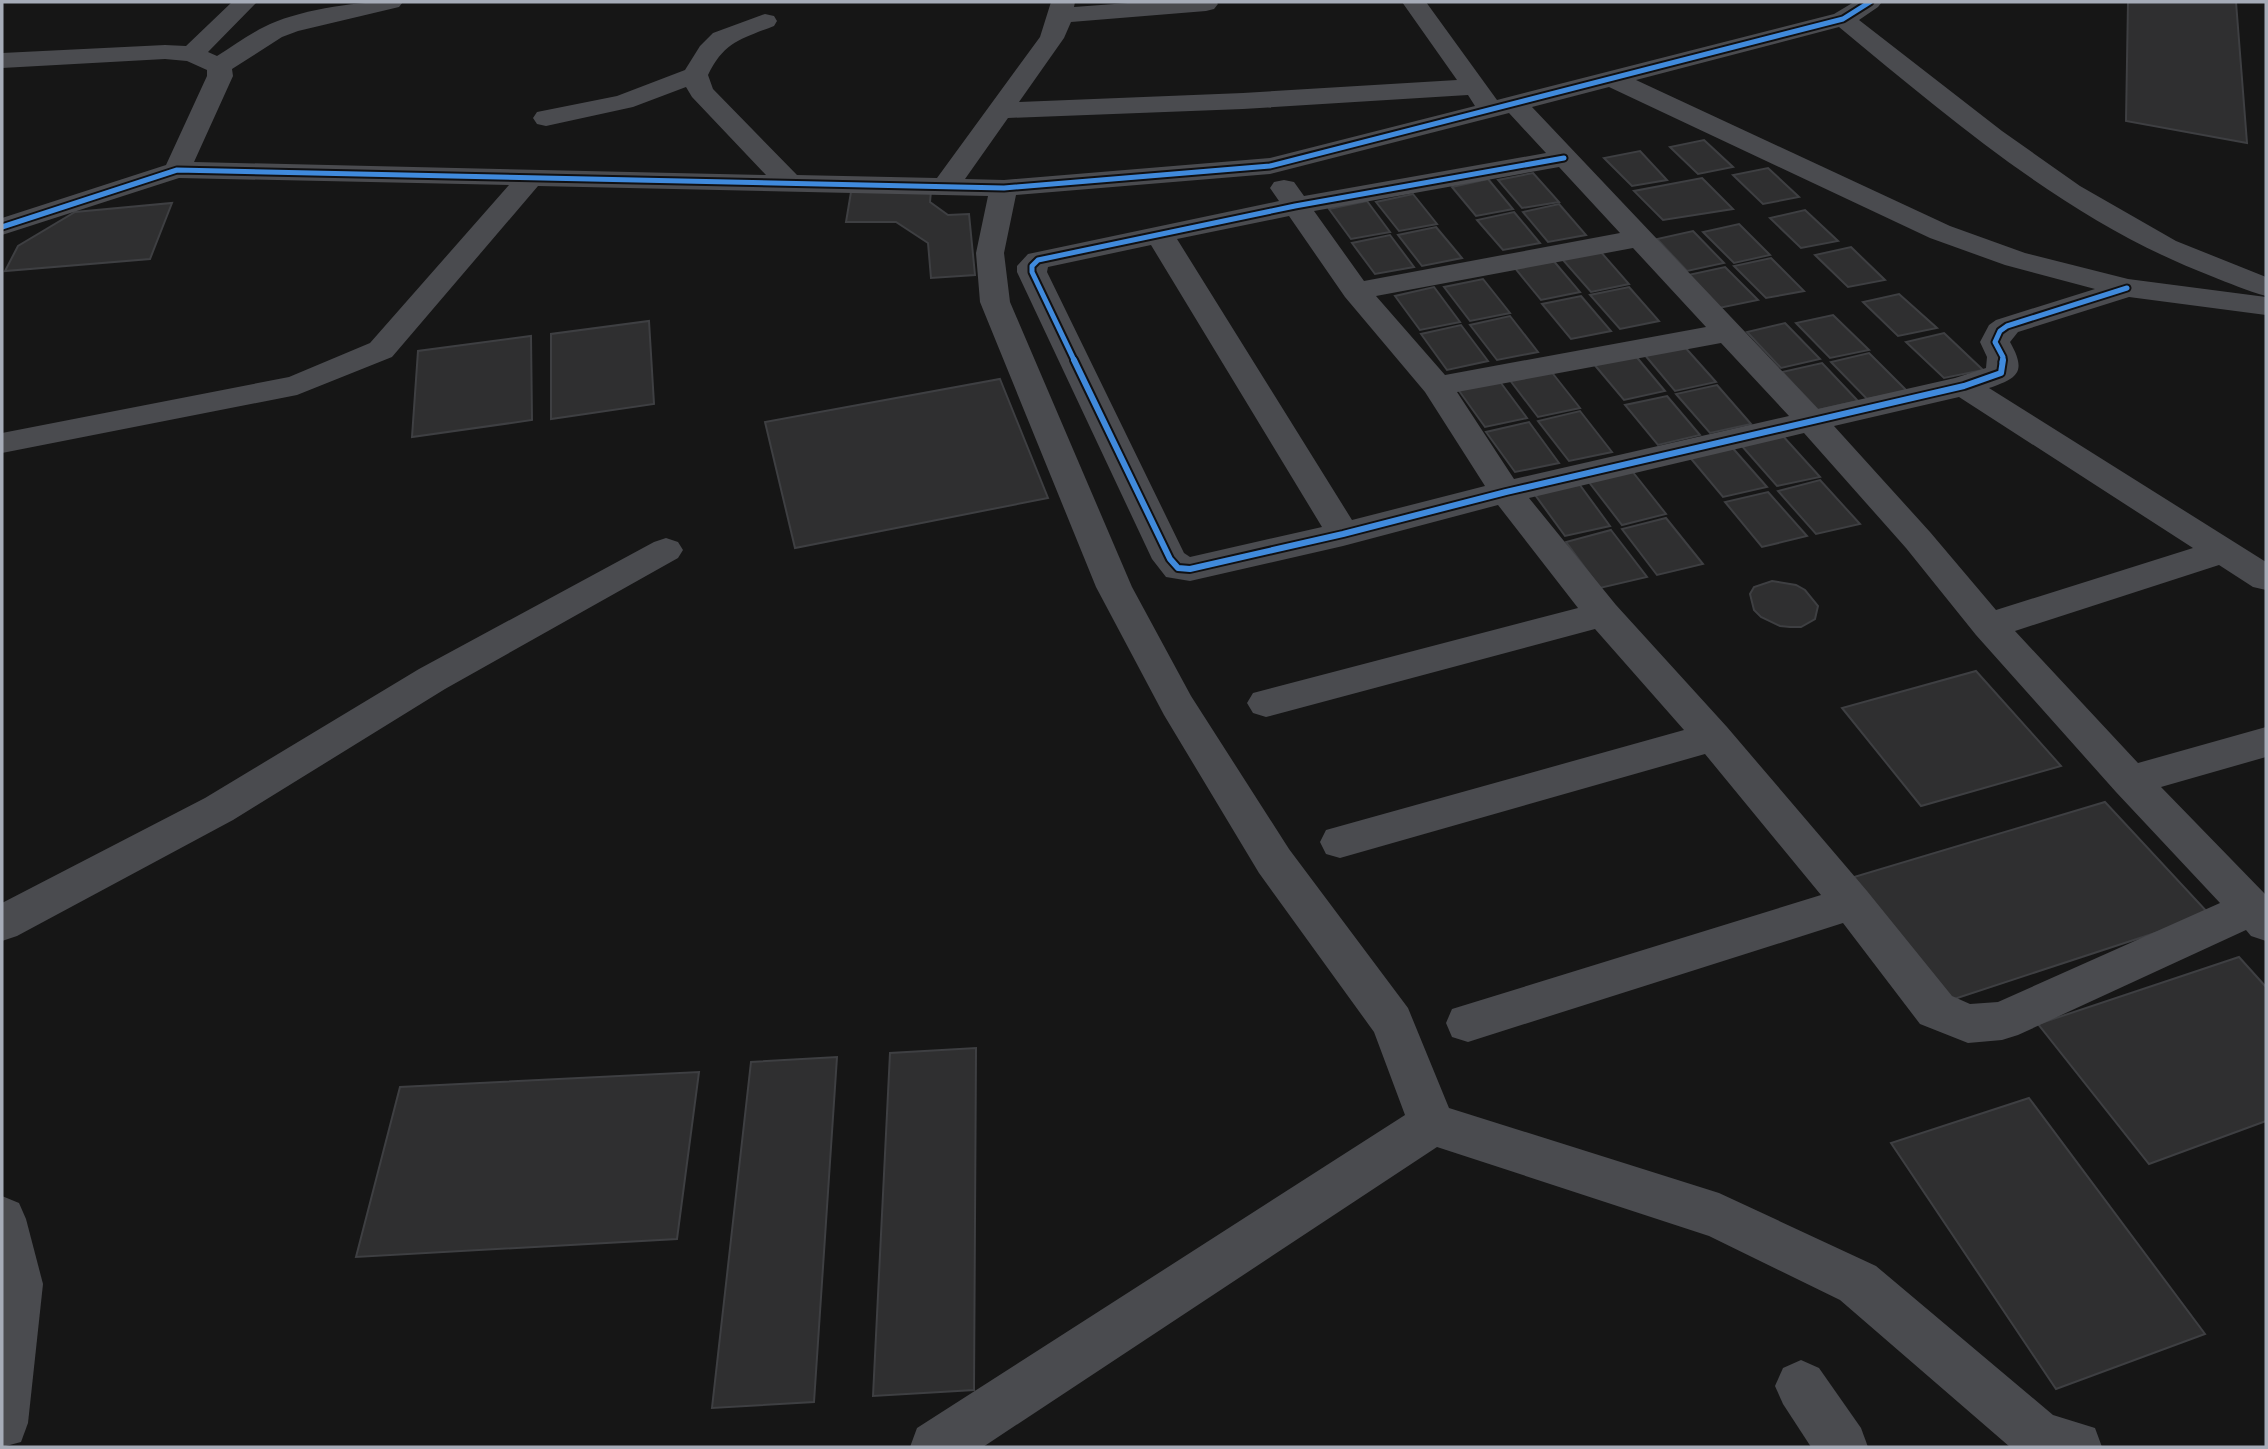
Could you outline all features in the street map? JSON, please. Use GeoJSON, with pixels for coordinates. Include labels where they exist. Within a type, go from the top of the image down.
{"type":"FeatureCollection","features":[{"type":"Feature","properties":{"kind":"street"},"geometry":{"type":"LineString","coordinates":[[192,54],[245,2]]}},
{"type":"Feature","properties":{"kind":"street"},"geometry":{"type":"LineString","coordinates":[[219,66],[273,32],[290,25],[391,2]]}},
{"type":"Feature","properties":{"kind":"street"},"geometry":{"type":"LineString","coordinates":[[1270,166],[1356,291],[1437,386],[1506,492],[1604,614],[1713,737],[1852,903],[1936,1010],[1968,1024],[2002,1021],[2259,915],[2130,781],[1989,626],[1918,540],[1729,331],[1564,158],[1494,100],[1414,2]]}},
{"type":"Feature","properties":{"kind":"street"},"geometry":{"type":"LineString","coordinates":[[2,227],[177,170],[1004,188],[1270,166],[1494,100],[1611,78],[1843,19],[1870,2]]}},
{"type":"Feature","properties":{"kind":"street"},"geometry":{"type":"LineString","coordinates":[[945,187],[1052,37],[1062,8],[1206,4]]}},
{"type":"Feature","properties":{"kind":"street"},"geometry":{"type":"LineString","coordinates":[[1843,19],[1966,120],[2082,199],[2153,241],[2266,287]]}},
{"type":"Feature","properties":{"kind":"street"},"geometry":{"type":"LineString","coordinates":[[546,118],[624,102],[695,75],[705,54],[716,41],[765,21]]}},
{"type":"Feature","properties":{"kind":"street"},"geometry":{"type":"LineString","coordinates":[[2,60],[165,52],[192,54],[219,66]]}},
{"type":"Feature","properties":{"kind":"street"},"geometry":{"type":"LineString","coordinates":[[177,170],[220,76],[219,66]]}},
{"type":"Feature","properties":{"kind":"street"},"geometry":{"type":"LineString","coordinates":[[695,75],[701,92],[790,184]]}},
{"type":"Feature","properties":{"kind":"street"},"geometry":{"type":"LineString","coordinates":[[1611,78],[1940,232],[2015,259],[2127,288],[2266,306]]}},
{"type":"Feature","properties":{"kind":"street"},"geometry":{"type":"LineString","coordinates":[[1002,110],[1243,101],[1494,100]]}},
{"type":"Feature","properties":{"kind":"street"},"geometry":{"type":"LineString","coordinates":[[1564,158],[1295,205],[1038,260],[1032,266],[1032,271],[1170,559],[1178,568],[1190,569],[1343,534],[1506,492],[1964,386],[2001,373],[2003,356],[1995,342],[2000,331],[2007,326],[2127,288]]}},
{"type":"Feature","properties":{"kind":"street"},"geometry":{"type":"LineString","coordinates":[[2,443],[297,385],[381,350],[530,178]]}},
{"type":"Feature","properties":{"kind":"street"},"geometry":{"type":"LineString","coordinates":[[1004,188],[990,253],[995,303],[1114,587],[1177,705],[1274,862],[1392,1022],[1432,1124]]}},
{"type":"Feature","properties":{"kind":"street"},"geometry":{"type":"LineString","coordinates":[[1159,234],[1343,534]]}},
{"type":"Feature","properties":{"kind":"street"},"geometry":{"type":"LineString","coordinates":[[1356,291],[1640,238]]}},
{"type":"Feature","properties":{"kind":"street"},"geometry":{"type":"LineString","coordinates":[[1437,386],[1729,331]]}},
{"type":"Feature","properties":{"kind":"street"},"geometry":{"type":"LineString","coordinates":[[1964,386],[2266,578]]}},
{"type":"Feature","properties":{"kind":"street"},"geometry":{"type":"LineString","coordinates":[[2,923],[219,809],[432,679],[666,550]]}},
{"type":"Feature","properties":{"kind":"street"},"geometry":{"type":"LineString","coordinates":[[1989,626],[2223,551]]}},
{"type":"Feature","properties":{"kind":"street"},"geometry":{"type":"LineString","coordinates":[[1266,703],[1604,614]]}},
{"type":"Feature","properties":{"kind":"street"},"geometry":{"type":"LineString","coordinates":[[1340,842],[1713,737]]}},
{"type":"Feature","properties":{"kind":"street"},"geometry":{"type":"LineString","coordinates":[[2130,781],[2266,743]]}},
{"type":"Feature","properties":{"kind":"street"},"geometry":{"type":"LineString","coordinates":[[1468,1023],[1852,903]]}},
{"type":"Feature","properties":{"kind":"street"},"geometry":{"type":"LineString","coordinates":[[936,1447],[1432,1124]]}},
{"type":"Feature","properties":{"kind":"street"},"geometry":{"type":"LineString","coordinates":[[1432,1124],[1719,1216],[1858,1283],[2040,1438],[2076,1447]]}},
{"type":"Feature","properties":{"kind":"street"},"geometry":{"type":"LineString","coordinates":[[2,1219],[18,1284],[2,1423]]}},
{"type":"Feature","properties":{"kind":"street"},"geometry":{"type":"LineString","coordinates":[[1801,1386],[1842,1447]]}},
{"type":"Feature","properties":{"kind":"building"},"geometry":{"type":"Polygon","coordinates":[[[2128,2],[2236,2],[2247,143],[2126,121],[2128,2]]]}},
{"type":"Feature","properties":{"kind":"building"},"geometry":{"type":"Polygon","coordinates":[[[1704,140],[1733,167],[1698,174],[1670,147],[1704,140]]]}},
{"type":"Feature","properties":{"kind":"building"},"geometry":{"type":"Polygon","coordinates":[[[1640,151],[1667,180],[1632,186],[1604,158],[1640,151]]]}},
{"type":"Feature","properties":{"kind":"building"},"geometry":{"type":"Polygon","coordinates":[[[1768,168],[1799,197],[1763,204],[1733,175],[1768,168]]]}},
{"type":"Feature","properties":{"kind":"building"},"geometry":{"type":"Polygon","coordinates":[[[1533,173],[1559,202],[1522,208],[1498,180],[1533,173]]]}},
{"type":"Feature","properties":{"kind":"building"},"geometry":{"type":"Polygon","coordinates":[[[1702,178],[1733,209],[1663,220],[1634,191],[1702,178]]]}},
{"type":"Feature","properties":{"kind":"building"},"geometry":{"type":"Polygon","coordinates":[[[1488,179],[1513,209],[1476,216],[1452,187],[1488,179]]]}},
{"type":"Feature","properties":{"kind":"building"},"geometry":{"type":"Polygon","coordinates":[[[931,191],[930,202],[948,215],[969,214],[975,275],[931,278],[928,243],[896,222],[846,222],[851,192],[931,191]]]}},
{"type":"Feature","properties":{"kind":"building"},"geometry":{"type":"Polygon","coordinates":[[[1413,194],[1437,224],[1399,231],[1376,202],[1413,194]]]}},
{"type":"Feature","properties":{"kind":"building"},"geometry":{"type":"Polygon","coordinates":[[[1367,201],[1390,232],[1351,239],[1329,209],[1367,201]]]}},
{"type":"Feature","properties":{"kind":"building"},"geometry":{"type":"Polygon","coordinates":[[[172,203],[150,259],[5,271],[18,246],[75,212],[172,203]]]}},
{"type":"Feature","properties":{"kind":"building"},"geometry":{"type":"Polygon","coordinates":[[[1559,204],[1586,235],[1548,242],[1523,212],[1559,204]]]}},
{"type":"Feature","properties":{"kind":"building"},"geometry":{"type":"Polygon","coordinates":[[[1805,210],[1838,241],[1801,248],[1770,218],[1805,210]]]}},
{"type":"Feature","properties":{"kind":"building"},"geometry":{"type":"Polygon","coordinates":[[[1514,212],[1540,243],[1503,250],[1477,220],[1514,212]]]}},
{"type":"Feature","properties":{"kind":"building"},"geometry":{"type":"Polygon","coordinates":[[[1739,224],[1770,255],[1734,263],[1703,232],[1739,224]]]}},
{"type":"Feature","properties":{"kind":"building"},"geometry":{"type":"Polygon","coordinates":[[[1436,227],[1462,258],[1422,266],[1398,235],[1436,227]]]}},
{"type":"Feature","properties":{"kind":"building"},"geometry":{"type":"Polygon","coordinates":[[[1693,231],[1724,263],[1687,271],[1657,239],[1693,231]]]}},
{"type":"Feature","properties":{"kind":"building"},"geometry":{"type":"Polygon","coordinates":[[[1390,235],[1414,267],[1375,274],[1352,243],[1390,235]]]}},
{"type":"Feature","properties":{"kind":"building"},"geometry":{"type":"Polygon","coordinates":[[[1851,247],[1885,280],[1848,287],[1815,255],[1851,247]]]}},
{"type":"Feature","properties":{"kind":"building"},"geometry":{"type":"Polygon","coordinates":[[[1600,251],[1629,284],[1591,292],[1562,259],[1600,251]]]}},
{"type":"Feature","properties":{"kind":"building"},"geometry":{"type":"Polygon","coordinates":[[[1771,258],[1804,291],[1766,298],[1734,266],[1771,258]]]}},
{"type":"Feature","properties":{"kind":"building"},"geometry":{"type":"Polygon","coordinates":[[[1552,259],[1580,292],[1541,300],[1514,267],[1552,259]]]}},
{"type":"Feature","properties":{"kind":"building"},"geometry":{"type":"Polygon","coordinates":[[[1725,267],[1758,300],[1719,308],[1688,275],[1725,267]]]}},
{"type":"Feature","properties":{"kind":"building"},"geometry":{"type":"Polygon","coordinates":[[[1483,279],[1510,313],[1470,321],[1444,287],[1483,279]]]}},
{"type":"Feature","properties":{"kind":"building"},"geometry":{"type":"Polygon","coordinates":[[[1434,287],[1460,322],[1420,330],[1395,296],[1434,287]]]}},
{"type":"Feature","properties":{"kind":"building"},"geometry":{"type":"Polygon","coordinates":[[[1629,287],[1659,321],[1620,329],[1590,295],[1629,287]]]}},
{"type":"Feature","properties":{"kind":"building"},"geometry":{"type":"Polygon","coordinates":[[[1899,294],[1937,328],[1898,336],[1863,302],[1899,294]]]}},
{"type":"Feature","properties":{"kind":"building"},"geometry":{"type":"Polygon","coordinates":[[[1581,296],[1611,331],[1571,339],[1542,304],[1581,296]]]}},
{"type":"Feature","properties":{"kind":"building"},"geometry":{"type":"Polygon","coordinates":[[[1833,315],[1869,350],[1830,358],[1796,323],[1833,315]]]}},
{"type":"Feature","properties":{"kind":"building"},"geometry":{"type":"Polygon","coordinates":[[[1510,316],[1538,352],[1497,360],[1470,325],[1510,316]]]}},
{"type":"Feature","properties":{"kind":"building"},"geometry":{"type":"Polygon","coordinates":[[[649,321],[654,404],[551,419],[551,334],[649,321]]]}},
{"type":"Feature","properties":{"kind":"building"},"geometry":{"type":"Polygon","coordinates":[[[1785,323],[1820,359],[1781,368],[1747,332],[1785,323]]]}},
{"type":"Feature","properties":{"kind":"building"},"geometry":{"type":"Polygon","coordinates":[[[1461,325],[1488,361],[1447,370],[1421,334],[1461,325]]]}},
{"type":"Feature","properties":{"kind":"building"},"geometry":{"type":"Polygon","coordinates":[[[1944,333],[1983,370],[1944,378],[1906,342],[1944,333]]]}},
{"type":"Feature","properties":{"kind":"building"},"geometry":{"type":"Polygon","coordinates":[[[531,336],[532,420],[412,437],[418,351],[531,336]]]}},
{"type":"Feature","properties":{"kind":"building"},"geometry":{"type":"Polygon","coordinates":[[[1683,345],[1716,382],[1675,391],[1644,354],[1683,345]]]}},
{"type":"Feature","properties":{"kind":"building"},"geometry":{"type":"Polygon","coordinates":[[[1869,353],[1907,391],[1867,399],[1831,362],[1869,353]]]}},
{"type":"Feature","properties":{"kind":"building"},"geometry":{"type":"Polygon","coordinates":[[[1634,354],[1665,391],[1624,400],[1593,363],[1634,354]]]}},
{"type":"Feature","properties":{"kind":"building"},"geometry":{"type":"Polygon","coordinates":[[[1822,363],[1858,401],[1818,410],[1782,372],[1822,363]]]}},
{"type":"Feature","properties":{"kind":"building"},"geometry":{"type":"Polygon","coordinates":[[[1550,370],[1580,408],[1538,417],[1509,379],[1550,370]]]}},
{"type":"Feature","properties":{"kind":"building"},"geometry":{"type":"Polygon","coordinates":[[[1000,379],[1048,498],[795,548],[765,422],[1000,379]]]}},
{"type":"Feature","properties":{"kind":"building"},"geometry":{"type":"Polygon","coordinates":[[[1498,379],[1527,418],[1485,427],[1457,388],[1498,379]]]}},
{"type":"Feature","properties":{"kind":"building"},"geometry":{"type":"Polygon","coordinates":[[[1717,385],[1751,424],[1710,433],[1676,394],[1717,385]]]}},
{"type":"Feature","properties":{"kind":"building"},"geometry":{"type":"Polygon","coordinates":[[[1667,396],[1700,435],[1658,445],[1625,405],[1667,396]]]}},
{"type":"Feature","properties":{"kind":"building"},"geometry":{"type":"Polygon","coordinates":[[[1580,411],[1612,452],[1569,461],[1538,421],[1580,411]]]}},
{"type":"Feature","properties":{"kind":"building"},"geometry":{"type":"Polygon","coordinates":[[[1529,422],[1559,463],[1515,472],[1486,432],[1529,422]]]}},
{"type":"Feature","properties":{"kind":"building"},"geometry":{"type":"Polygon","coordinates":[[[1782,435],[1820,477],[1777,486],[1741,445],[1782,435]]]}},
{"type":"Feature","properties":{"kind":"building"},"geometry":{"type":"Polygon","coordinates":[[[1730,445],[1767,487],[1723,497],[1688,455],[1730,445]]]}},
{"type":"Feature","properties":{"kind":"building"},"geometry":{"type":"Polygon","coordinates":[[[1632,471],[1666,514],[1622,525],[1588,481],[1632,471]]]}},
{"type":"Feature","properties":{"kind":"building"},"geometry":{"type":"Polygon","coordinates":[[[1820,480],[1860,524],[1816,534],[1778,491],[1820,480]]]}},
{"type":"Feature","properties":{"kind":"building"},"geometry":{"type":"Polygon","coordinates":[[[1577,481],[1610,526],[1565,536],[1533,492],[1577,481]]]}},
{"type":"Feature","properties":{"kind":"building"},"geometry":{"type":"Polygon","coordinates":[[[1768,492],[1807,536],[1762,547],[1725,502],[1768,492]]]}},
{"type":"Feature","properties":{"kind":"building"},"geometry":{"type":"Polygon","coordinates":[[[1666,518],[1703,564],[1657,575],[1622,529],[1666,518]]]}},
{"type":"Feature","properties":{"kind":"building"},"geometry":{"type":"Polygon","coordinates":[[[1611,530],[1647,577],[1600,588],[1566,542],[1611,530]]]}},
{"type":"Feature","properties":{"kind":"building"},"geometry":{"type":"Polygon","coordinates":[[[1772,581],[1796,585],[1805,590],[1818,606],[1815,619],[1801,627],[1790,627],[1780,626],[1761,617],[1754,610],[1750,594],[1754,587],[1772,581]]]}},
{"type":"Feature","properties":{"kind":"building"},"geometry":{"type":"Polygon","coordinates":[[[1976,671],[2061,766],[1921,806],[1842,708],[1976,671]]]}},
{"type":"Feature","properties":{"kind":"building"},"geometry":{"type":"Polygon","coordinates":[[[2105,802],[2210,915],[1948,1001],[1854,877],[2105,802]]]}},
{"type":"Feature","properties":{"kind":"building"},"geometry":{"type":"Polygon","coordinates":[[[2239,957],[2266,987],[2266,1121],[2149,1164],[2038,1024],[2239,957]]]}},
{"type":"Feature","properties":{"kind":"building"},"geometry":{"type":"Polygon","coordinates":[[[976,1048],[974,1390],[873,1396],[890,1053],[976,1048]]]}},
{"type":"Feature","properties":{"kind":"building"},"geometry":{"type":"Polygon","coordinates":[[[837,1057],[814,1402],[712,1408],[751,1062],[837,1057]]]}},
{"type":"Feature","properties":{"kind":"building"},"geometry":{"type":"Polygon","coordinates":[[[699,1072],[677,1239],[356,1257],[400,1087],[699,1072]]]}},
{"type":"Feature","properties":{"kind":"building"},"geometry":{"type":"Polygon","coordinates":[[[2029,1098],[2205,1334],[2056,1389],[1891,1143],[2029,1098]]]}},
{"type":"Feature","properties":{"kind":"cycle path"},"geometry":{"type":"LineString","coordinates":[[2,227],[177,170],[1004,188],[1270,166],[1843,19],[1870,2]]}},
{"type":"Feature","properties":{"kind":"cycle path"},"geometry":{"type":"LineString","coordinates":[[1564,158],[1295,206],[1038,260],[1032,266],[1032,272],[1170,559],[1178,568],[1190,569],[1343,534],[1506,492],[1964,386],[2001,373],[2003,357],[1995,342],[2000,331],[2007,326],[2127,288]]}}]}
